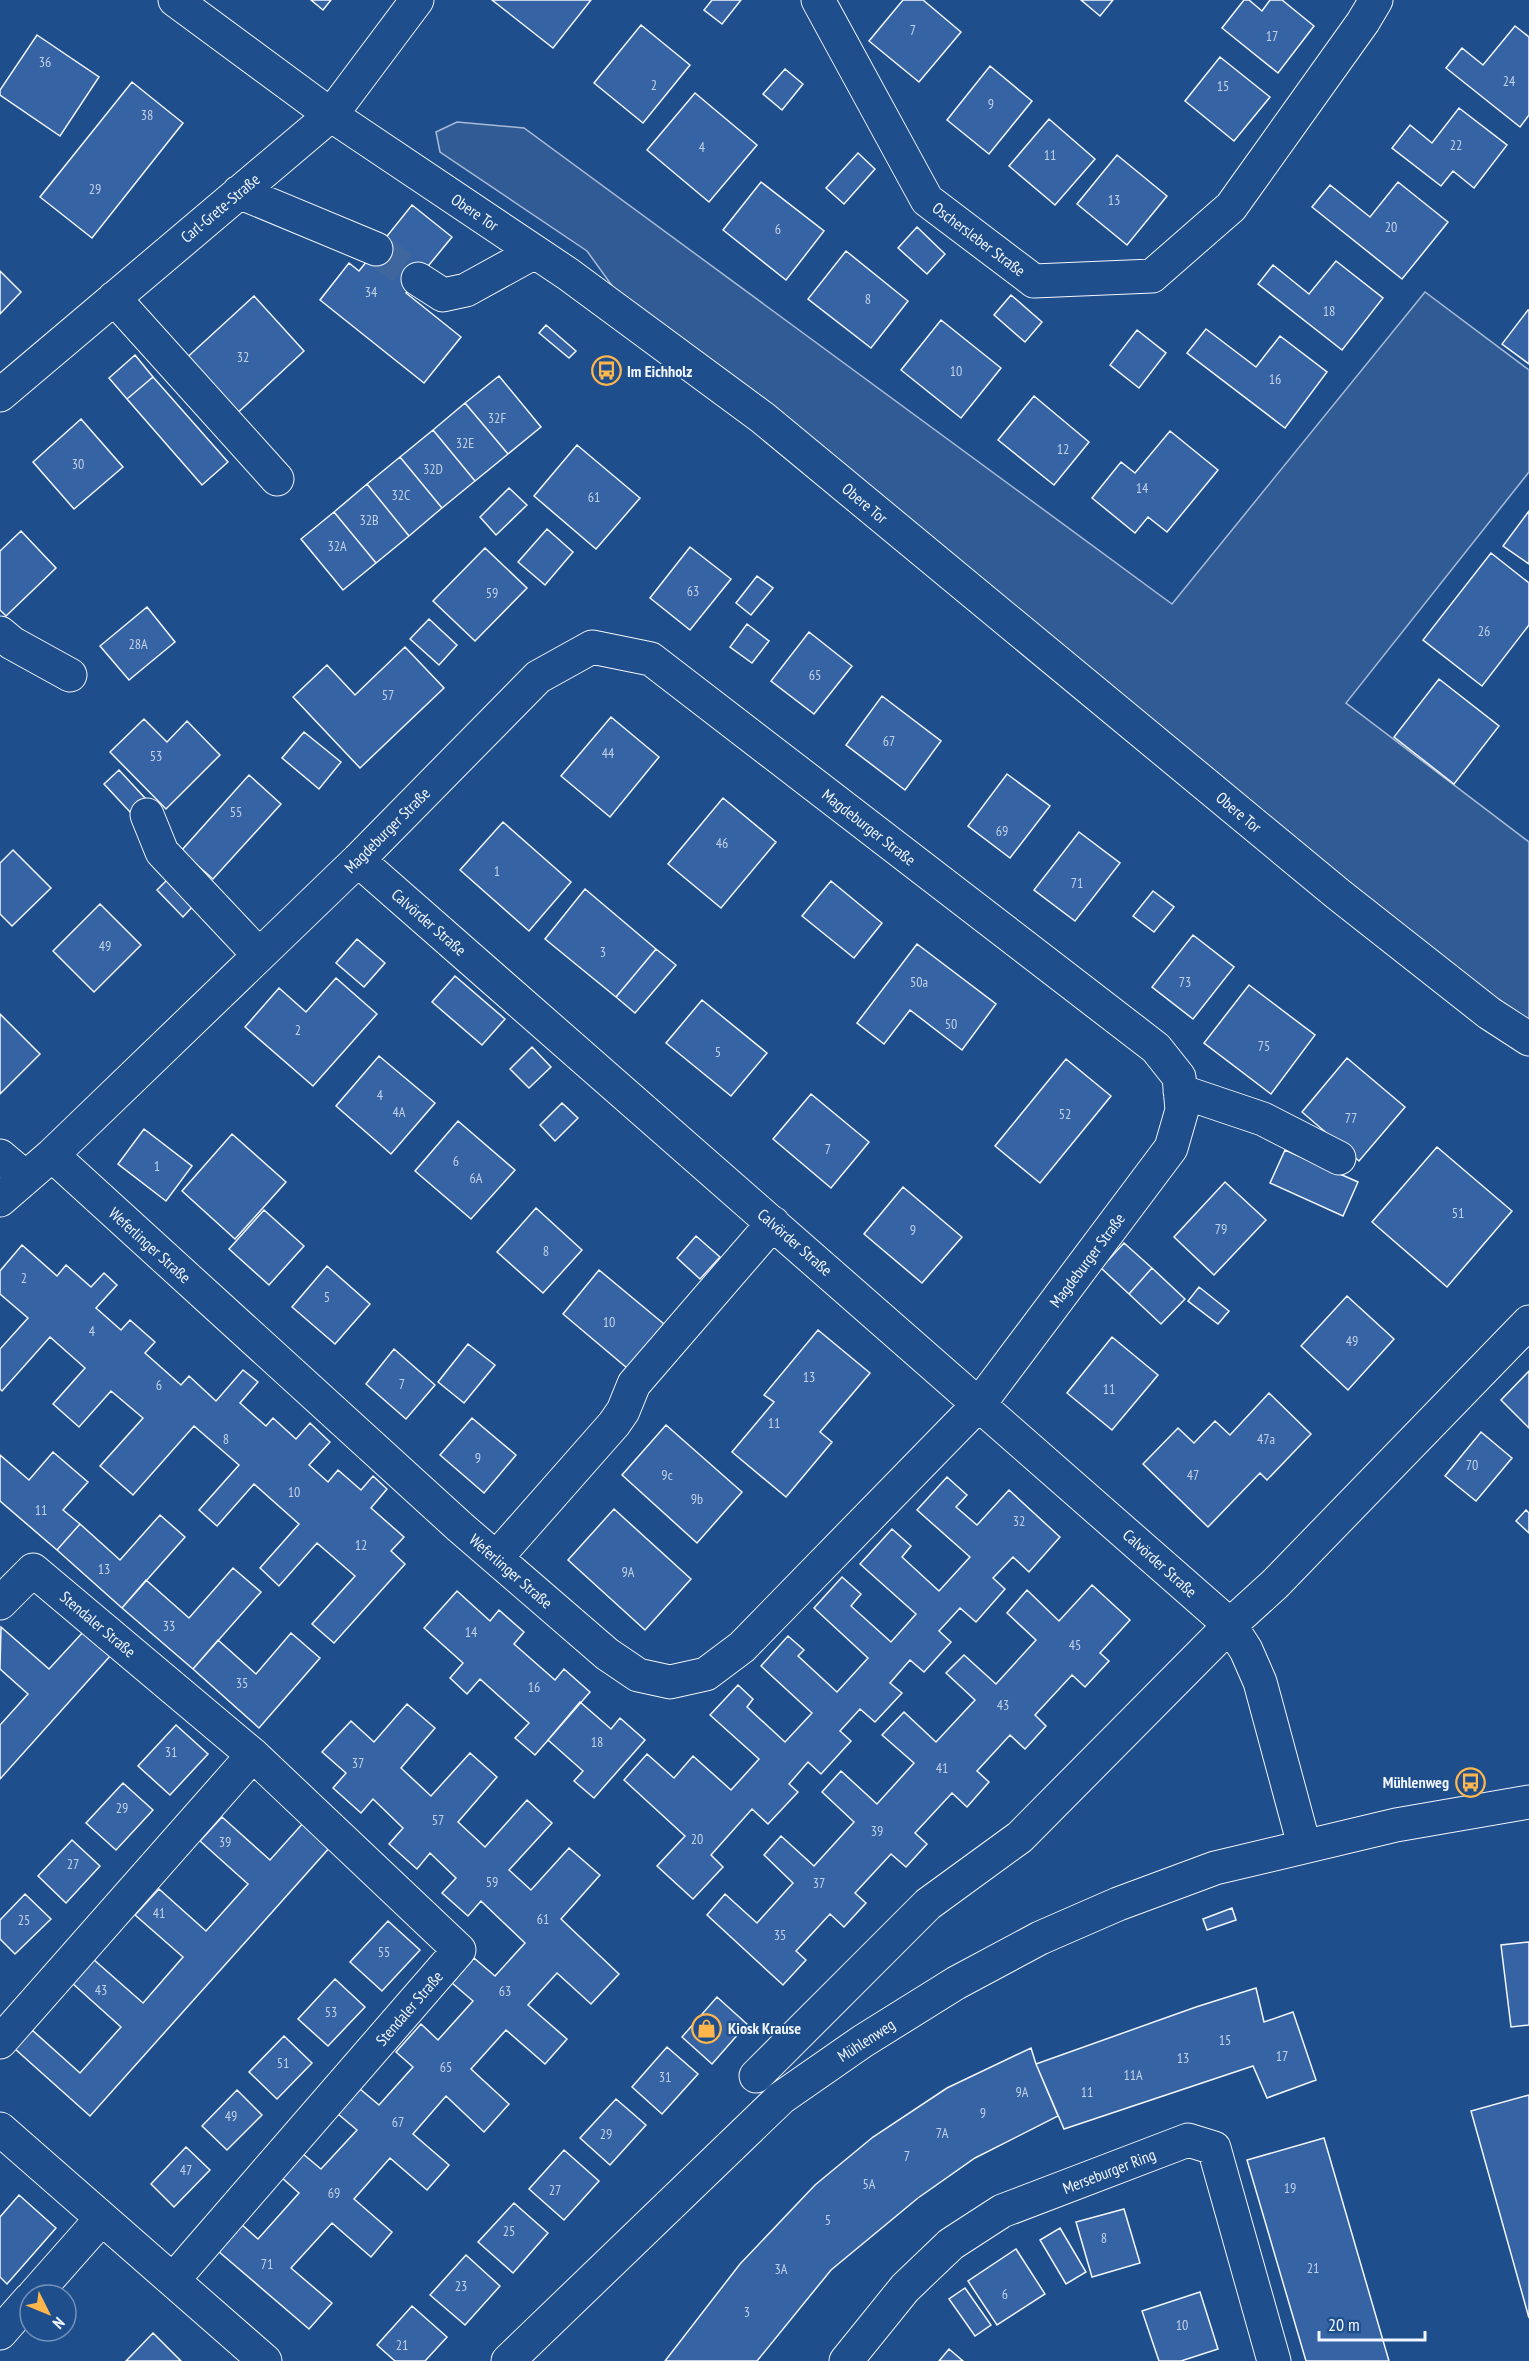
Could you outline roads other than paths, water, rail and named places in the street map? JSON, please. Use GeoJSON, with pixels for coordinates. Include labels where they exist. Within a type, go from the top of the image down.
{"type":"FeatureCollection","features":[{"type":"Feature","properties":{"kind":"street","name":"Obere Tor"},"geometry":{"type":"LineString","coordinates":[[175,0],[331,115],[535,252],[763,418],[1338,894],[1489,1013],[1529,1039]]}},
{"type":"Feature","properties":{"kind":"street","name":"Carl-Grete-Straße"},"geometry":{"type":"LineString","coordinates":[[0,395],[331,115],[417,0]]}},
{"type":"Feature","properties":{"kind":"street","name":"Oschersleber Straße"},"geometry":{"type":"LineString","coordinates":[[818,0],[927,200],[1034,281],[1152,276],[1231,207],[1363,22],[1376,0]]}},
{"type":"Feature","properties":{"kind":"street"},"geometry":{"type":"LineString","coordinates":[[239,192],[376,249]]}},
{"type":"Feature","properties":{"kind":"street"},"geometry":{"type":"LineString","coordinates":[[418,279],[443,295],[466,290],[535,252]]}},
{"type":"Feature","properties":{"kind":"street"},"geometry":{"type":"LineString","coordinates":[[114,298],[277,479]]}},
{"type":"Feature","properties":{"kind":"street"},"geometry":{"type":"LineString","coordinates":[[0,633],[12,643],[70,675]]}},
{"type":"Feature","properties":{"kind":"street","name":"Magdeburger Straße"},"geometry":{"type":"LineString","coordinates":[[0,1200],[52,1155],[358,860],[538,677],[592,647],[651,659],[1156,1048],[1179,1077],[1182,1110],[1171,1148],[980,1403]]}},
{"type":"Feature","properties":{"kind":"street"},"geometry":{"type":"LineString","coordinates":[[147,815],[162,852],[259,955]]}},
{"type":"Feature","properties":{"kind":"street","name":"Calvörder Straße"},"geometry":{"type":"LineString","coordinates":[[358,860],[980,1403],[1230,1625]]}},
{"type":"Feature","properties":{"kind":"street"},"geometry":{"type":"LineString","coordinates":[[1180,1090],[1263,1119],[1339,1158]]}},
{"type":"Feature","properties":{"kind":"street","name":"Weferlinger Straße"},"geometry":{"type":"LineString","coordinates":[[52,1155],[496,1558],[607,1654],[638,1675],[670,1682],[706,1674],[742,1647],[980,1403]]}},
{"type":"Feature","properties":{"kind":"street"},"geometry":{"type":"LineString","coordinates":[[0,1156],[25,1178]]}},
{"type":"Feature","properties":{"kind":"street"},"geometry":{"type":"LineString","coordinates":[[496,1558],[614,1424],[623,1411],[634,1384],[773,1223]]}},
{"type":"Feature","properties":{"kind":"street"},"geometry":{"type":"LineString","coordinates":[[756,2076],[928,1904],[1020,1837],[1230,1625],[1275,1584],[1529,1322]]}},
{"type":"Feature","properties":{"kind":"street","name":"Stendaler Straße"},"geometry":{"type":"LineString","coordinates":[[0,1603],[33,1570],[253,1755],[459,1950],[173,2280]]}},
{"type":"Feature","properties":{"kind":"street"},"geometry":{"type":"LineString","coordinates":[[1230,1625],[1246,1650],[1260,1682],[1304,1845]]}},
{"type":"Feature","properties":{"kind":"street"},"geometry":{"type":"LineString","coordinates":[[0,2042],[253,1755]]}},
{"type":"Feature","properties":{"kind":"street","name":"Mühlenweg"},"geometry":{"type":"LineString","coordinates":[[508,2361],[781,2098],[863,2041],[956,1983],[1040,1938],[1098,1912],[1215,1868],[1304,1845],[1396,1825],[1529,1802]]}},
{"type":"Feature","properties":{"kind":"street"},"geometry":{"type":"LineString","coordinates":[[0,2128],[265,2361]]}},
{"type":"Feature","properties":{"kind":"street","name":"Merseburger Ring"},"geometry":{"type":"LineString","coordinates":[[846,2361],[905,2288],[951,2244],[1002,2211],[1188,2140],[1214,2148],[1274,2361]]}},
{"type":"Feature","properties":{"kind":"street"},"geometry":{"type":"LineString","coordinates":[[45,2283],[102,2218]]}},
{"type":"Feature","properties":{"kind":"street"},"geometry":{"type":"LineString","coordinates":[[0,2333],[18,2313]]}},
{"type":"Feature","properties":{"kind":"tunnel"},"geometry":{"type":"LineString","coordinates":[[376,249],[418,279]]}},
{"type":"Feature","properties":{"kind":"place","name":"Im Eichholz"},"geometry":{"type":"Point","coordinates":[606,371]}},
{"type":"Feature","properties":{"kind":"place","name":"Mühlenweg"},"geometry":{"type":"Point","coordinates":[1470,1782]}},
{"type":"Feature","properties":{"kind":"place","name":"Kiosk Krause"},"geometry":{"type":"Point","coordinates":[707,2028]}}]}
